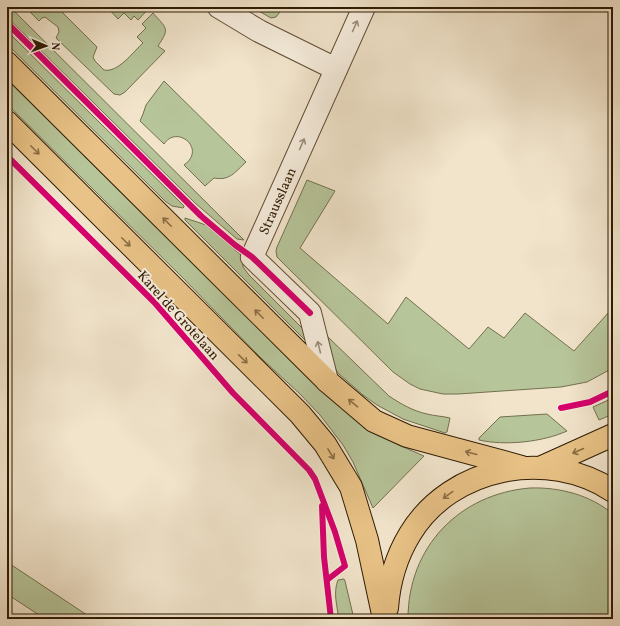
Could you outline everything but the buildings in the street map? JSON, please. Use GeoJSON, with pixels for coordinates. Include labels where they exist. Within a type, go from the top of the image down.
{"type":"FeatureCollection","features":[{"type":"Feature","properties":{"kind":"main road"},"geometry":{"type":"LineString","coordinates":[[7,63],[327,381],[374,420],[407,436],[532,467],[562,469],[576,473],[590,478],[613,491]]}},
{"type":"Feature","properties":{"kind":"main road","name":"Karel de Grotelaan"},"geometry":{"type":"LineString","coordinates":[[7,122],[300,414],[325,444],[350,487],[359,511],[367,540],[384,619]]}},
{"type":"Feature","properties":{"kind":"main road"},"geometry":{"type":"LineString","coordinates":[[387,619],[386,608],[392,573],[400,552],[411,532],[429,510],[456,489],[473,480],[491,473],[532,467],[613,435]]}},
{"type":"Feature","properties":{"kind":"street"},"geometry":{"type":"LineString","coordinates":[[219,7],[259,31],[336,69]]}},
{"type":"Feature","properties":{"kind":"street","name":"Strausslaan"},"geometry":{"type":"LineString","coordinates":[[327,381],[310,313],[252,257],[364,7]]}},
{"type":"Feature","properties":{"kind":"green space"},"geometry":{"type":"Polygon","coordinates":[[[7,7],[10,7],[244,240],[237,239],[195,203],[7,17],[7,7]]]}},
{"type":"Feature","properties":{"kind":"green space"},"geometry":{"type":"Polygon","coordinates":[[[25,7],[57,7],[97,47],[93,57],[104,70],[109,70],[120,65],[143,43],[137,37],[146,28],[142,24],[153,13],[165,29],[164,36],[158,46],[165,51],[125,92],[120,95],[114,94],[56,38],[59,32],[58,27],[45,17],[39,21],[25,7]]]}},
{"type":"Feature","properties":{"kind":"green space"},"geometry":{"type":"Polygon","coordinates":[[[107,7],[149,8],[138,20],[134,16],[131,20],[124,13],[118,19],[107,7]]]}},
{"type":"Feature","properties":{"kind":"green space"},"geometry":{"type":"Polygon","coordinates":[[[252,7],[279,7],[282,9],[276,17],[271,18],[252,7]]]}},
{"type":"Feature","properties":{"kind":"green space"},"geometry":{"type":"Polygon","coordinates":[[[7,31],[184,206],[183,208],[172,206],[165,201],[7,44],[7,31]]]}},
{"type":"Feature","properties":{"kind":"green space"},"geometry":{"type":"Polygon","coordinates":[[[7,78],[384,437],[424,456],[373,508],[353,462],[343,445],[320,415],[7,104],[7,78]]]}},
{"type":"Feature","properties":{"kind":"green space"},"geometry":{"type":"Polygon","coordinates":[[[164,81],[246,162],[232,175],[220,179],[214,178],[205,186],[184,165],[190,159],[192,152],[188,141],[176,137],[170,139],[164,144],[140,121],[146,105],[164,81]]]}},
{"type":"Feature","properties":{"kind":"green space"},"geometry":{"type":"Polygon","coordinates":[[[307,180],[335,191],[300,248],[388,324],[406,297],[469,349],[488,327],[504,338],[525,313],[574,351],[609,312],[613,312],[613,368],[587,382],[561,387],[443,394],[420,389],[410,384],[393,372],[277,257],[277,247],[307,180]]]}},
{"type":"Feature","properties":{"kind":"green space"},"geometry":{"type":"Polygon","coordinates":[[[185,218],[206,225],[242,256],[243,267],[249,275],[309,335],[305,340],[185,220],[185,218]]]}},
{"type":"Feature","properties":{"kind":"green space"},"geometry":{"type":"Polygon","coordinates":[[[328,337],[389,396],[417,411],[430,415],[450,418],[447,432],[445,433],[403,419],[377,405],[363,395],[338,373],[335,368],[326,338],[328,337]]]}},
{"type":"Feature","properties":{"kind":"green space"},"geometry":{"type":"Polygon","coordinates":[[[613,398],[613,414],[599,420],[593,407],[613,398]]]}},
{"type":"Feature","properties":{"kind":"green space"},"geometry":{"type":"Polygon","coordinates":[[[547,414],[567,431],[547,438],[524,442],[500,443],[479,440],[479,438],[500,417],[547,414]]]}},
{"type":"Feature","properties":{"kind":"green space"},"geometry":{"type":"Polygon","coordinates":[[[530,488],[552,489],[585,497],[604,507],[613,514],[613,619],[408,619],[410,593],[417,569],[428,547],[442,529],[460,513],[481,501],[504,492],[530,488]]]}},
{"type":"Feature","properties":{"kind":"green space"},"geometry":{"type":"Polygon","coordinates":[[[7,562],[93,619],[45,619],[7,594],[7,562]]]}},
{"type":"Feature","properties":{"kind":"green space"},"geometry":{"type":"Polygon","coordinates":[[[344,579],[354,619],[339,619],[336,589],[338,580],[344,579]]]}},
{"type":"Feature","properties":{"kind":"cycle path"},"geometry":{"type":"LineString","coordinates":[[7,23],[201,216],[235,245],[252,257],[310,313]]}},
{"type":"Feature","properties":{"kind":"cycle path"},"geometry":{"type":"LineString","coordinates":[[7,156],[154,302],[233,393],[309,470],[315,479],[335,532],[345,566],[327,580]]}},
{"type":"Feature","properties":{"kind":"cycle path"},"geometry":{"type":"LineString","coordinates":[[561,408],[590,402],[613,391]]}},
{"type":"Feature","properties":{"kind":"cycle path"},"geometry":{"type":"LineString","coordinates":[[322,506],[324,557],[331,619]]}}]}
